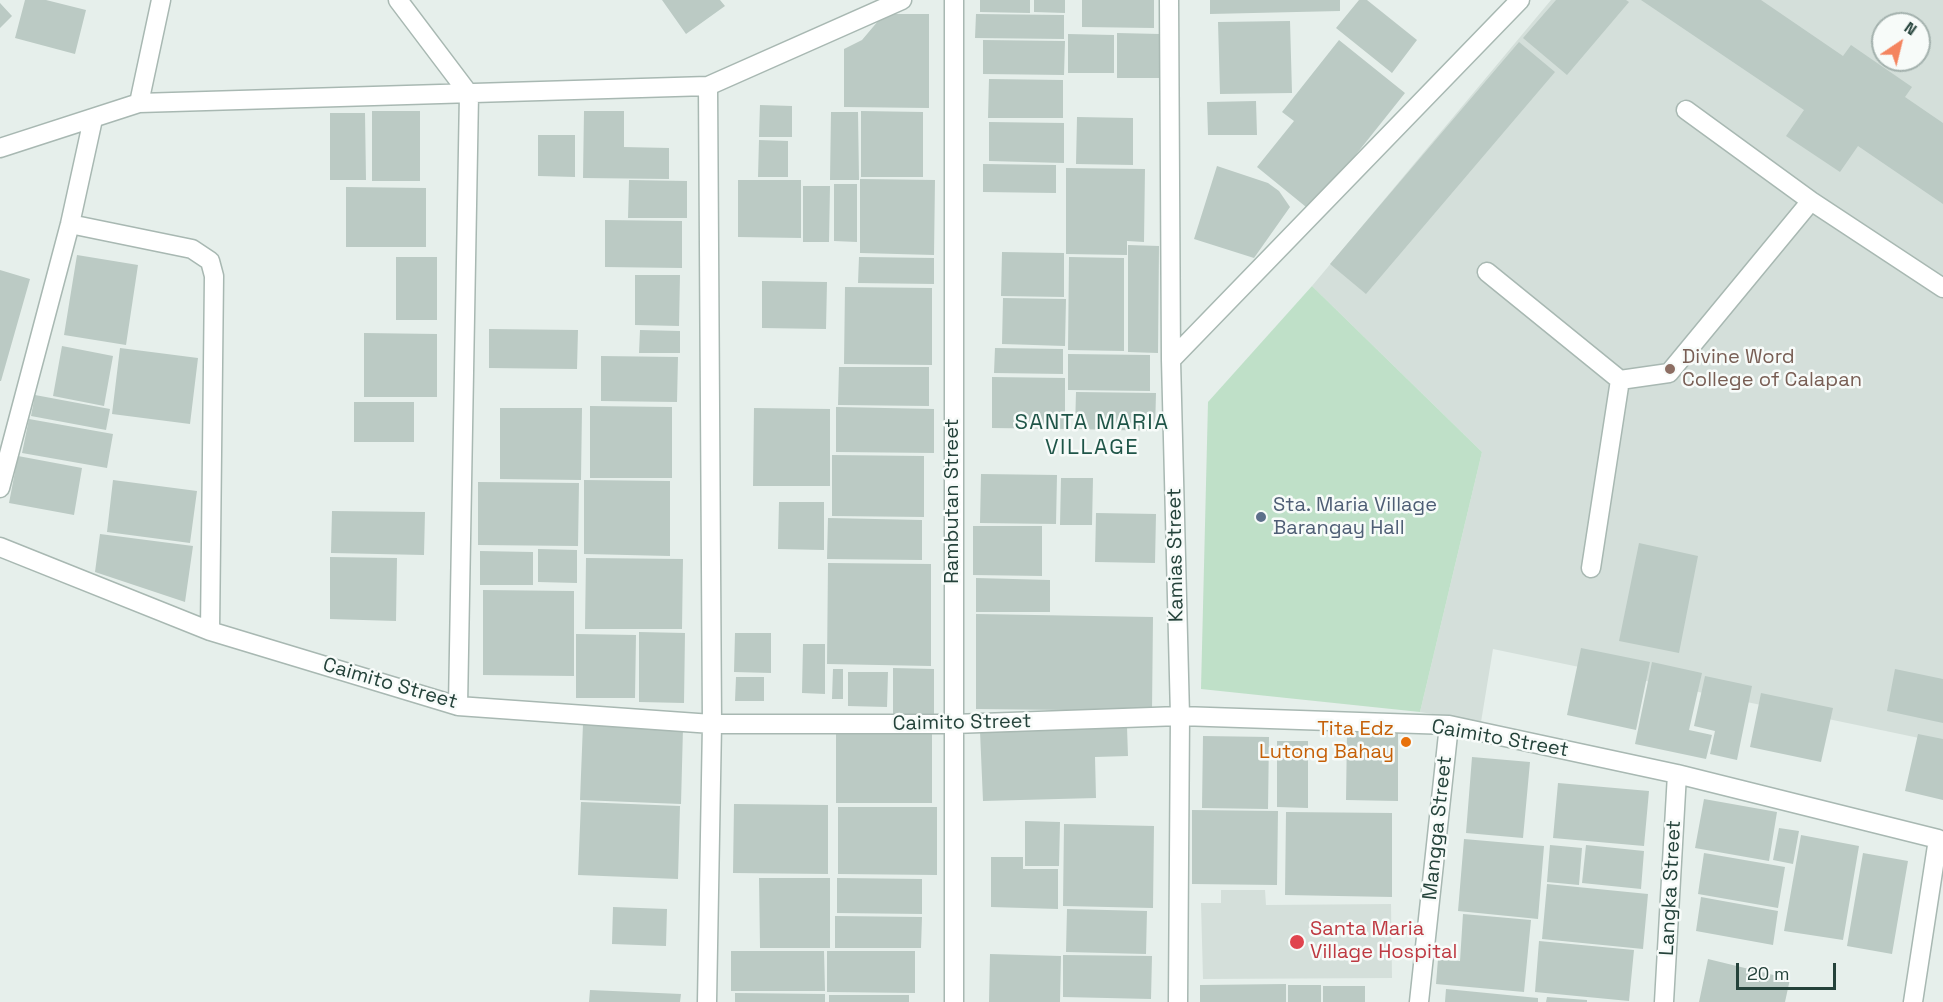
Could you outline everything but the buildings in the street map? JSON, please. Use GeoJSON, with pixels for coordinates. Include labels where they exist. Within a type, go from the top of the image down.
{"type":"FeatureCollection","features":[{"type":"Feature","properties":{"kind":"street"},"geometry":{"type":"LineString","coordinates":[[139,103],[161,0]]}},
{"type":"Feature","properties":{"kind":"street"},"geometry":{"type":"LineString","coordinates":[[398,0],[469,94],[458,706]]}},
{"type":"Feature","properties":{"kind":"street"},"geometry":{"type":"LineString","coordinates":[[0,148],[139,103],[708,86],[902,0]]}},
{"type":"Feature","properties":{"kind":"street","name":"Rambutan Street"},"geometry":{"type":"LineString","coordinates":[[954,0],[952,724],[954,1002]]}},
{"type":"Feature","properties":{"kind":"street","name":"Kamias Street"},"geometry":{"type":"LineString","coordinates":[[1170,0],[1171,360],[1180,716],[1178,1002]]}},
{"type":"Feature","properties":{"kind":"street"},"geometry":{"type":"LineString","coordinates":[[1171,360],[1520,0]]}},
{"type":"Feature","properties":{"kind":"street"},"geometry":{"type":"LineString","coordinates":[[707,1002],[712,724],[708,86]]}},
{"type":"Feature","properties":{"kind":"street"},"geometry":{"type":"LineString","coordinates":[[1686,110],[1811,201],[1943,288]]}},
{"type":"Feature","properties":{"kind":"street"},"geometry":{"type":"LineString","coordinates":[[0,488],[70,224],[93,119]]}},
{"type":"Feature","properties":{"kind":"street"},"geometry":{"type":"LineString","coordinates":[[1487,272],[1620,380],[1670,373],[1811,201]]}},
{"type":"Feature","properties":{"kind":"street"},"geometry":{"type":"LineString","coordinates":[[70,224],[192,249],[210,261],[214,276],[210,631]]}},
{"type":"Feature","properties":{"kind":"street"},"geometry":{"type":"LineString","coordinates":[[1591,568],[1620,380]]}},
{"type":"Feature","properties":{"kind":"street","name":"Caimito Street"},"geometry":{"type":"LineString","coordinates":[[0,547],[210,631],[458,706],[712,724],[952,724],[1180,716],[1449,725],[1677,774],[1938,839],[1913,1002]]}},
{"type":"Feature","properties":{"kind":"street","name":"Mangga Street"},"geometry":{"type":"LineString","coordinates":[[1419,1002],[1449,725]]}},
{"type":"Feature","properties":{"kind":"street","name":"Langka Street"},"geometry":{"type":"LineString","coordinates":[[1664,1002],[1677,774]]}},
{"type":"Feature","properties":{"kind":"shaded area","name":"Divine Word College of Calapan"},"geometry":{"type":"Polygon","coordinates":[[[1551,0],[1943,0],[1943,743],[1493,649],[1481,722],[1420,712],[1482,452],[1312,286],[1551,0]]]}},
{"type":"Feature","properties":{"kind":"shaded area","name":"Santa Maria Village Hospital"},"geometry":{"type":"Polygon","coordinates":[[[1221,890],[1265,890],[1266,905],[1391,904],[1392,978],[1203,979],[1201,903],[1221,903],[1221,890]]]}},
{"type":"Feature","properties":{"kind":"green space"},"geometry":{"type":"Polygon","coordinates":[[[1312,286],[1482,452],[1420,712],[1201,689],[1208,402],[1312,286]]]}},
{"type":"Feature","properties":{"kind":"place","name":"Divine Word College of Calapan"},"geometry":{"type":"Point","coordinates":[1670,369]}},
{"type":"Feature","properties":{"kind":"place","name":"Sta. Maria Village Barangay Hall"},"geometry":{"type":"Point","coordinates":[1261,517]}},
{"type":"Feature","properties":{"kind":"place","name":"Tita Edz Lutong Bahay"},"geometry":{"type":"Point","coordinates":[1406,742]}},
{"type":"Feature","properties":{"kind":"place","name":"Santa Maria Village Hospital"},"geometry":{"type":"Point","coordinates":[1297,942]}},
{"type":"Feature","properties":{"kind":"district","name":"SANTA MARIA VILLAGE"},"geometry":{"type":"Point","coordinates":[1092,436]}}]}
